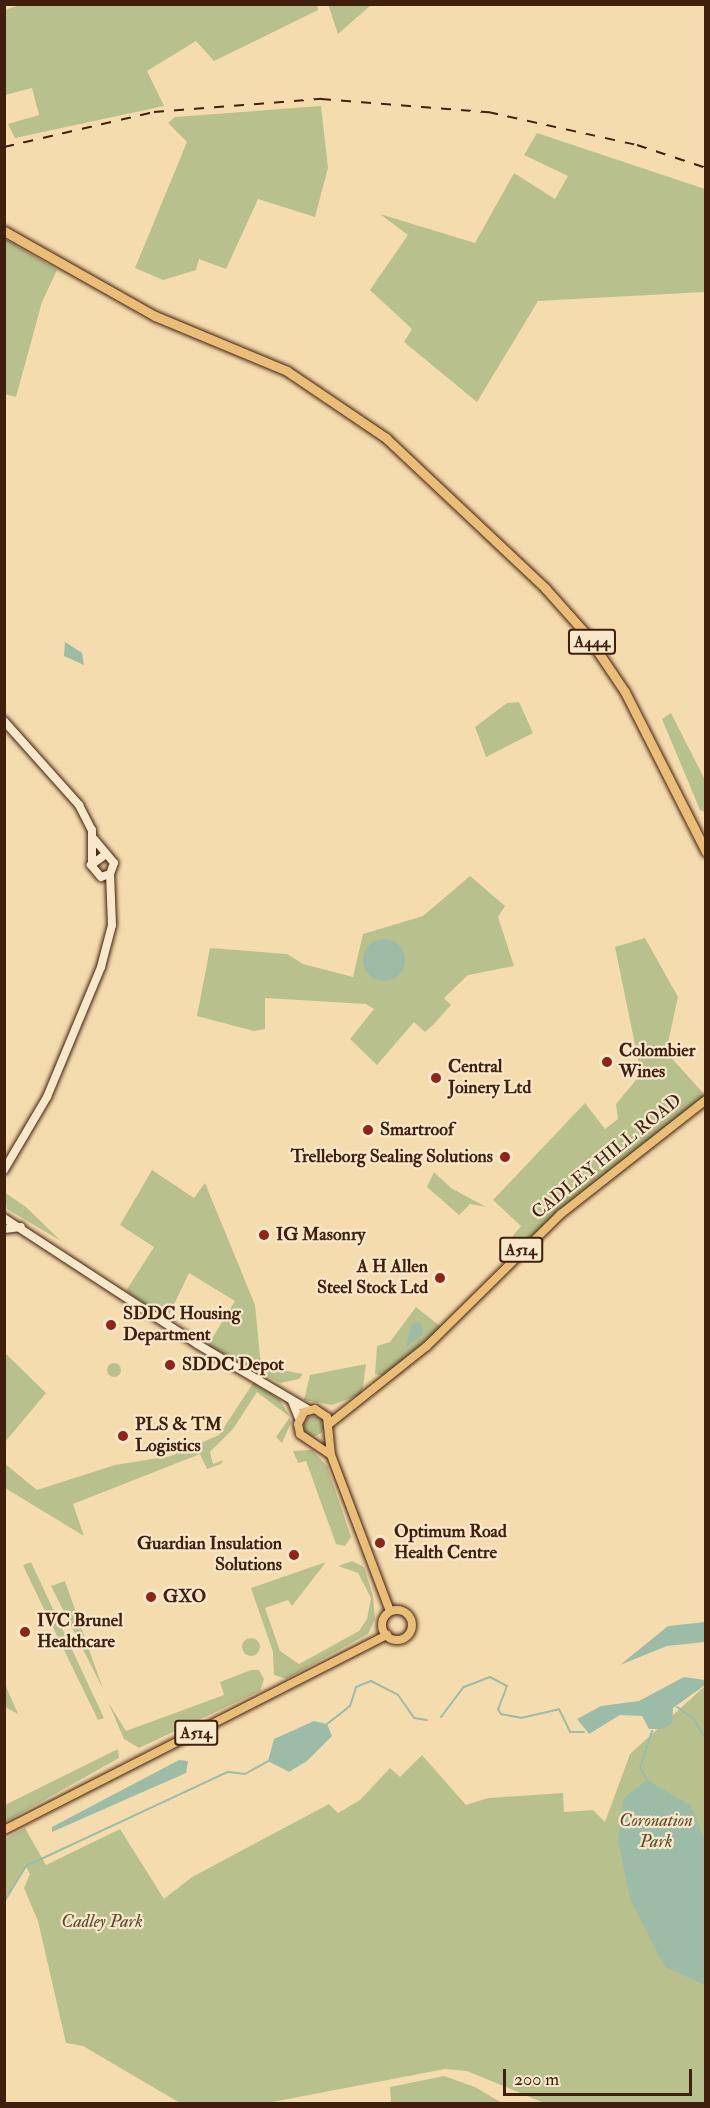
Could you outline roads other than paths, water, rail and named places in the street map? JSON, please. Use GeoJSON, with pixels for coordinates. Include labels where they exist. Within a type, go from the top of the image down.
{"type":"FeatureCollection","features":[{"type":"Feature","properties":{"kind":"highway","name":"A444"},"geometry":{"type":"LineString","coordinates":[[4,231],[155,316],[287,371],[386,438],[586,634],[625,692],[705,852]]}},
{"type":"Feature","properties":{"kind":"main road","name":"CADLEY HILL ROAD"},"geometry":{"type":"LineString","coordinates":[[329,1428],[344,1407],[393,1376],[534,1238],[705,1100]]}},
{"type":"Feature","properties":{"kind":"main road","name":"CADLEY HILL ROAD"},"geometry":{"type":"LineString","coordinates":[[321,1411],[344,1407]]}},
{"type":"Feature","properties":{"kind":"main road","name":"A514"},"geometry":{"type":"LineString","coordinates":[[309,1410],[321,1411]]}},
{"type":"Feature","properties":{"kind":"main road"},"geometry":{"type":"LineString","coordinates":[[309,1410],[299,1418],[300,1434],[315,1441],[331,1455]]}},
{"type":"Feature","properties":{"kind":"main road"},"geometry":{"type":"LineString","coordinates":[[321,1411],[329,1428],[331,1455],[390,1611],[382,1623],[387,1635]]}},
{"type":"Feature","properties":{"kind":"main road","name":"A514"},"geometry":{"type":"LineString","coordinates":[[315,1441],[329,1428]]}},
{"type":"Feature","properties":{"kind":"main road","name":"A514"},"geometry":{"type":"LineString","coordinates":[[4,1830],[387,1635],[401,1639],[411,1629],[405,1613],[390,1611]]}},
{"type":"Feature","properties":{"kind":"street"},"geometry":{"type":"LineString","coordinates":[[4,721],[79,805],[94,839],[105,855],[114,862],[110,874],[112,925],[86,1011],[47,1097],[4,1170]]}},
{"type":"Feature","properties":{"kind":"street"},"geometry":{"type":"LineString","coordinates":[[94,839],[92,861],[99,876],[112,892]]}},
{"type":"Feature","properties":{"kind":"street"},"geometry":{"type":"LineString","coordinates":[[92,861],[105,855]]}},
{"type":"Feature","properties":{"kind":"street"},"geometry":{"type":"LineString","coordinates":[[99,876],[110,874]]}},
{"type":"Feature","properties":{"kind":"street"},"geometry":{"type":"LineString","coordinates":[[4,1218],[22,1227],[309,1410]]}},
{"type":"Feature","properties":{"kind":"street"},"geometry":{"type":"LineString","coordinates":[[4,1229],[22,1227]]}},
{"type":"Feature","properties":{"kind":"street"},"geometry":{"type":"LineString","coordinates":[[292,1401],[299,1418]]}},
{"type":"Feature","properties":{"kind":"waterway"},"geometry":{"type":"LineString","coordinates":[[441,1717],[464,1687],[490,1677],[507,1686],[498,1709],[501,1714],[521,1718],[559,1709],[570,1732],[584,1732]]}},
{"type":"Feature","properties":{"kind":"waterway"},"geometry":{"type":"LineString","coordinates":[[327,1724],[350,1706],[356,1687],[371,1681],[398,1695],[414,1718],[427,1720]]}},
{"type":"Feature","properties":{"kind":"waterway"},"geometry":{"type":"LineString","coordinates":[[677,1707],[694,1719],[706,1740]]}},
{"type":"Feature","properties":{"kind":"waterway"},"geometry":{"type":"LineString","coordinates":[[647,1780],[640,1768],[652,1731]]}},
{"type":"Feature","properties":{"kind":"waterway"},"geometry":{"type":"LineString","coordinates":[[4,1902],[26,1866],[228,1772],[245,1774],[268,1761]]}},
{"type":"Feature","properties":{"kind":"railway"},"geometry":{"type":"LineString","coordinates":[[4,147],[154,112],[321,99],[488,112],[637,145],[706,168]]}},
{"type":"Feature","properties":{"kind":"place","name":"Colombier Wines"},"geometry":{"type":"Point","coordinates":[607,1062]}},
{"type":"Feature","properties":{"kind":"place","name":"Central Joinery Ltd"},"geometry":{"type":"Point","coordinates":[436,1078]}},
{"type":"Feature","properties":{"kind":"place","name":"Smartroof"},"geometry":{"type":"Point","coordinates":[368,1130]}},
{"type":"Feature","properties":{"kind":"place","name":"Trelleborg Sealing Solutions"},"geometry":{"type":"Point","coordinates":[505,1157]}},
{"type":"Feature","properties":{"kind":"place","name":"IG Masonry"},"geometry":{"type":"Point","coordinates":[264,1235]}},
{"type":"Feature","properties":{"kind":"place","name":"A H Allen Steel Stock Ltd"},"geometry":{"type":"Point","coordinates":[440,1278]}},
{"type":"Feature","properties":{"kind":"place","name":"SDDC Housing Department"},"geometry":{"type":"Point","coordinates":[111,1325]}},
{"type":"Feature","properties":{"kind":"place","name":"SDDC Depot"},"geometry":{"type":"Point","coordinates":[170,1365]}},
{"type":"Feature","properties":{"kind":"place","name":"PLS & TM Logistics"},"geometry":{"type":"Point","coordinates":[123,1436]}},
{"type":"Feature","properties":{"kind":"place","name":"Optimum Road Health Centre"},"geometry":{"type":"Point","coordinates":[380,1543]}},
{"type":"Feature","properties":{"kind":"place","name":"Guardian Insulation Solutions"},"geometry":{"type":"Point","coordinates":[294,1555]}},
{"type":"Feature","properties":{"kind":"place","name":"GXO"},"geometry":{"type":"Point","coordinates":[151,1597]}},
{"type":"Feature","properties":{"kind":"place","name":"IVC Brunel Healthcare"},"geometry":{"type":"Point","coordinates":[25,1632]}},
{"type":"Feature","properties":{"kind":"park label","name":"Coronation Park"},"geometry":{"type":"Point","coordinates":[656,1832]}},
{"type":"Feature","properties":{"kind":"park label","name":"Cadley Park"},"geometry":{"type":"Point","coordinates":[102,1922]}}]}
